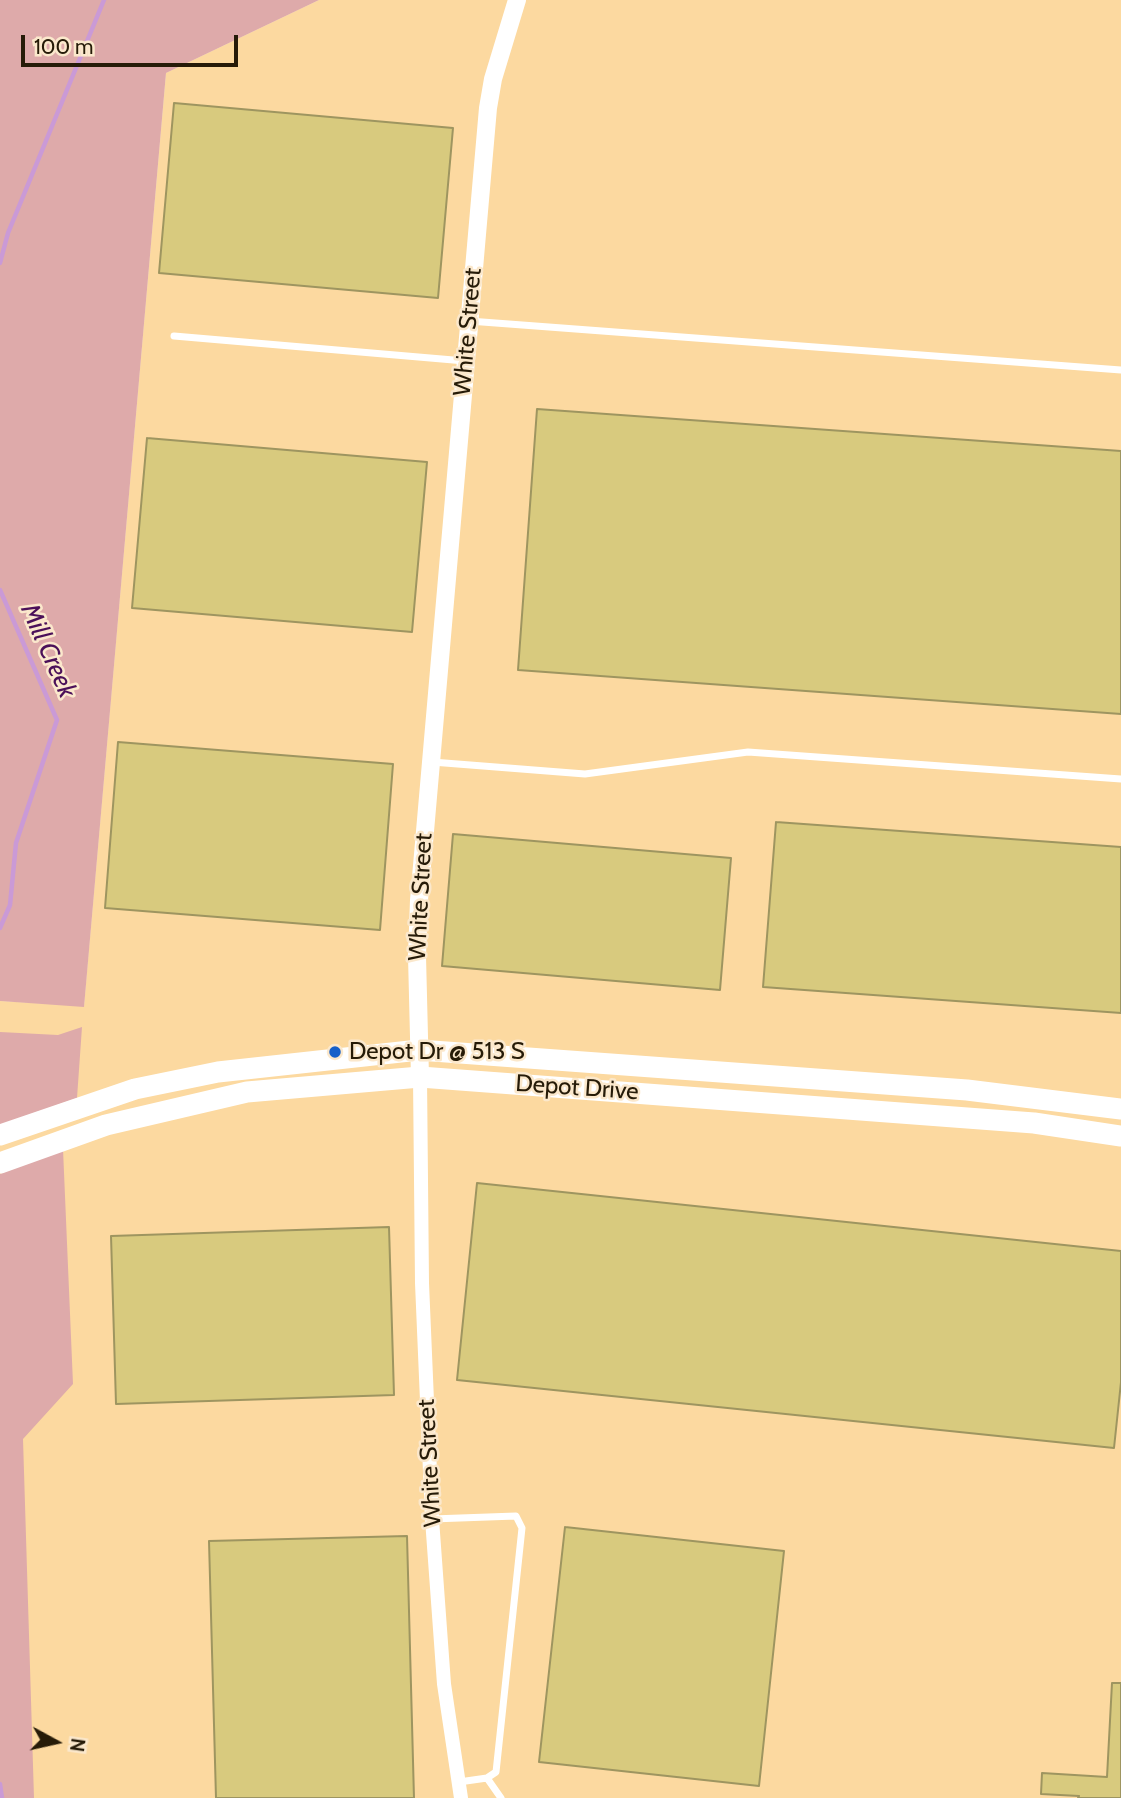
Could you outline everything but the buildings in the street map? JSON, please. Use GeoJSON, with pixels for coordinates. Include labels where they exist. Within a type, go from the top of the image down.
{"type":"FeatureCollection","features":[{"type":"Feature","properties":{"kind":"main road","name":"Depot Drive"},"geometry":{"type":"LineString","coordinates":[[0,1135],[135,1090],[218,1072],[419,1050],[967,1090],[1121,1109]]}},
{"type":"Feature","properties":{"kind":"main road","name":"Depot Drive"},"geometry":{"type":"LineString","coordinates":[[0,1163],[106,1125],[247,1092],[420,1077],[1021,1122],[1121,1136]]}},
{"type":"Feature","properties":{"kind":"street","name":"White Street"},"geometry":{"type":"LineString","coordinates":[[461,1798],[444,1684],[432,1519],[422,1283],[419,900],[488,108],[493,79],[517,0]]}},
{"type":"Feature","properties":{"kind":"lane"},"geometry":{"type":"LineString","coordinates":[[469,321],[1121,370]]}},
{"type":"Feature","properties":{"kind":"lane"},"geometry":{"type":"LineString","coordinates":[[174,336],[465,362]]}},
{"type":"Feature","properties":{"kind":"lane"},"geometry":{"type":"LineString","coordinates":[[430,762],[585,774],[748,752],[1121,779]]}},
{"type":"Feature","properties":{"kind":"lane"},"geometry":{"type":"LineString","coordinates":[[432,1519],[516,1516],[522,1528],[496,1772],[487,1778],[459,1782]]}},
{"type":"Feature","properties":{"kind":"lane"},"geometry":{"type":"LineString","coordinates":[[487,1778],[501,1798]]}},
{"type":"Feature","properties":{"kind":"shaded area"},"geometry":{"type":"Polygon","coordinates":[[[0,0],[319,0],[166,73],[84,1007],[0,1001],[0,0]]]}},
{"type":"Feature","properties":{"kind":"shaded area"},"geometry":{"type":"Polygon","coordinates":[[[319,0],[1121,0],[1121,1798],[0,1798],[0,1001],[84,1006],[166,73],[319,0]]]}},
{"type":"Feature","properties":{"kind":"shaded area"},"geometry":{"type":"Polygon","coordinates":[[[82,1027],[77,1098],[0,1125],[0,1032],[58,1035],[82,1027]]]}},
{"type":"Feature","properties":{"kind":"shaded area"},"geometry":{"type":"Polygon","coordinates":[[[63,1149],[73,1384],[23,1439],[34,1798],[0,1798],[0,1174],[63,1149]]]}},
{"type":"Feature","properties":{"kind":"waterway","name":"Mill Creek"},"geometry":{"type":"LineString","coordinates":[[0,263],[8,233],[104,0]]}},
{"type":"Feature","properties":{"kind":"waterway","name":"Mill Creek"},"geometry":{"type":"LineString","coordinates":[[0,590],[57,720],[16,843],[10,905],[0,928]]}},
{"type":"Feature","properties":{"kind":"waterway","name":"Mill Creek"},"geometry":{"type":"LineString","coordinates":[[0,1784],[2,1798]]}},
{"type":"Feature","properties":{"kind":"place","name":"Depot Dr @ 513 S"},"geometry":{"type":"Point","coordinates":[335,1052]}}]}
